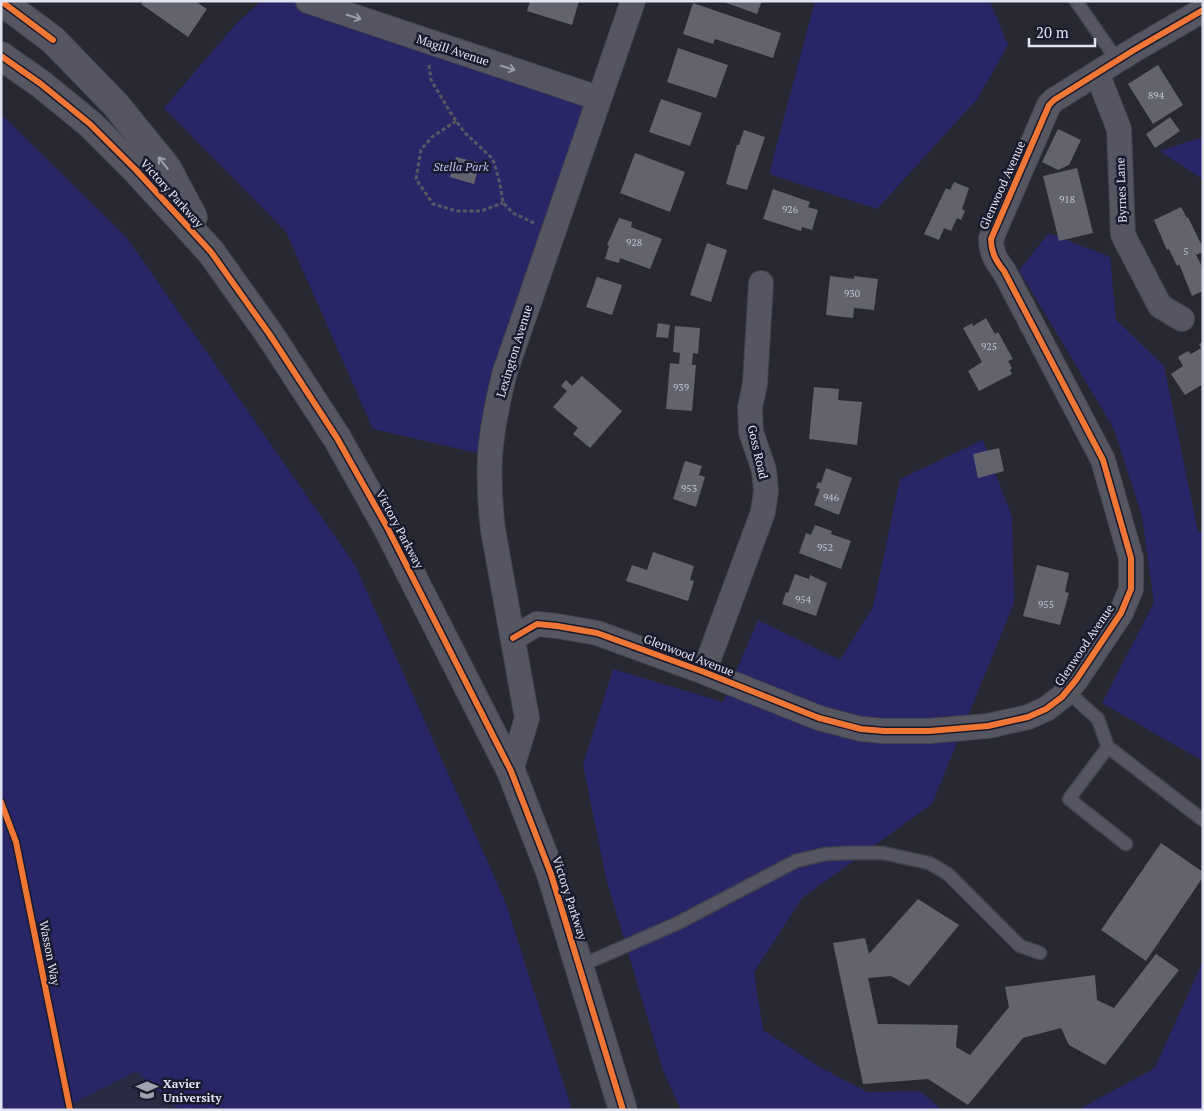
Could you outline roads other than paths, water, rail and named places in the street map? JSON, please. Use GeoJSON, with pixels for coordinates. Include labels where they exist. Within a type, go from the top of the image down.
{"type":"FeatureCollection","features":[{"type":"Feature","properties":{"kind":"street","name":"Victory Parkway"},"geometry":{"type":"LineString","coordinates":[[1,1],[53,40],[116,105],[167,168],[210,252]]}},
{"type":"Feature","properties":{"kind":"street"},"geometry":{"type":"LineString","coordinates":[[32,1],[53,40]]}},
{"type":"Feature","properties":{"kind":"street","name":"Magill Avenue"},"geometry":{"type":"LineString","coordinates":[[308,1],[598,98]]}},
{"type":"Feature","properties":{"kind":"street","name":"Lexington Avenue"},"geometry":{"type":"LineString","coordinates":[[511,771],[527,718],[493,530],[490,498],[490,456],[495,413],[505,372],[633,1]]}},
{"type":"Feature","properties":{"kind":"street","name":"Glenwood Avenue"},"geometry":{"type":"LineString","coordinates":[[513,638],[537,624],[597,633],[704,672],[819,718],[861,729],[929,731],[988,726],[1028,717],[1046,709],[1062,697],[1121,613],[1131,590],[1131,558],[1103,460],[1004,271],[998,263],[991,249],[991,239],[1049,105],[1117,60],[1203,10]]}},
{"type":"Feature","properties":{"kind":"street","name":"Victory Parkway"},"geometry":{"type":"LineString","coordinates":[[1,56],[41,84],[90,124],[136,170],[210,252],[270,335],[337,438],[387,527],[511,771],[552,874],[623,1110]]}},
{"type":"Feature","properties":{"kind":"street","name":"Byrnes Lane"},"geometry":{"type":"LineString","coordinates":[[1097,73],[1119,129],[1123,234],[1160,306],[1182,319]]}},
{"type":"Feature","properties":{"kind":"street","name":"Goss Road"},"geometry":{"type":"LineString","coordinates":[[704,672],[763,512],[766,491],[764,470],[751,432],[750,408],[755,384],[761,283]]}},
{"type":"Feature","properties":{"kind":"lane"},"geometry":{"type":"LineString","coordinates":[[1076,1],[1117,60]]}},
{"type":"Feature","properties":{"kind":"lane"},"geometry":{"type":"LineString","coordinates":[[1068,691],[1098,719],[1108,747],[1203,820]]}},
{"type":"Feature","properties":{"kind":"lane"},"geometry":{"type":"LineString","coordinates":[[1108,747],[1069,799],[1126,844]]}},
{"type":"Feature","properties":{"kind":"lane"},"geometry":{"type":"LineString","coordinates":[[580,966],[678,923],[796,861],[826,854],[849,853],[883,853],[930,863],[948,874],[1020,946],[1040,953]]}},
{"type":"Feature","properties":{"kind":"place","name":"Xavier University"},"geometry":{"type":"Point","coordinates":[147,1090]}},
{"type":"Feature","properties":{"kind":"park label","name":"Stella Park"},"geometry":{"type":"Point","coordinates":[461,166]}}]}
